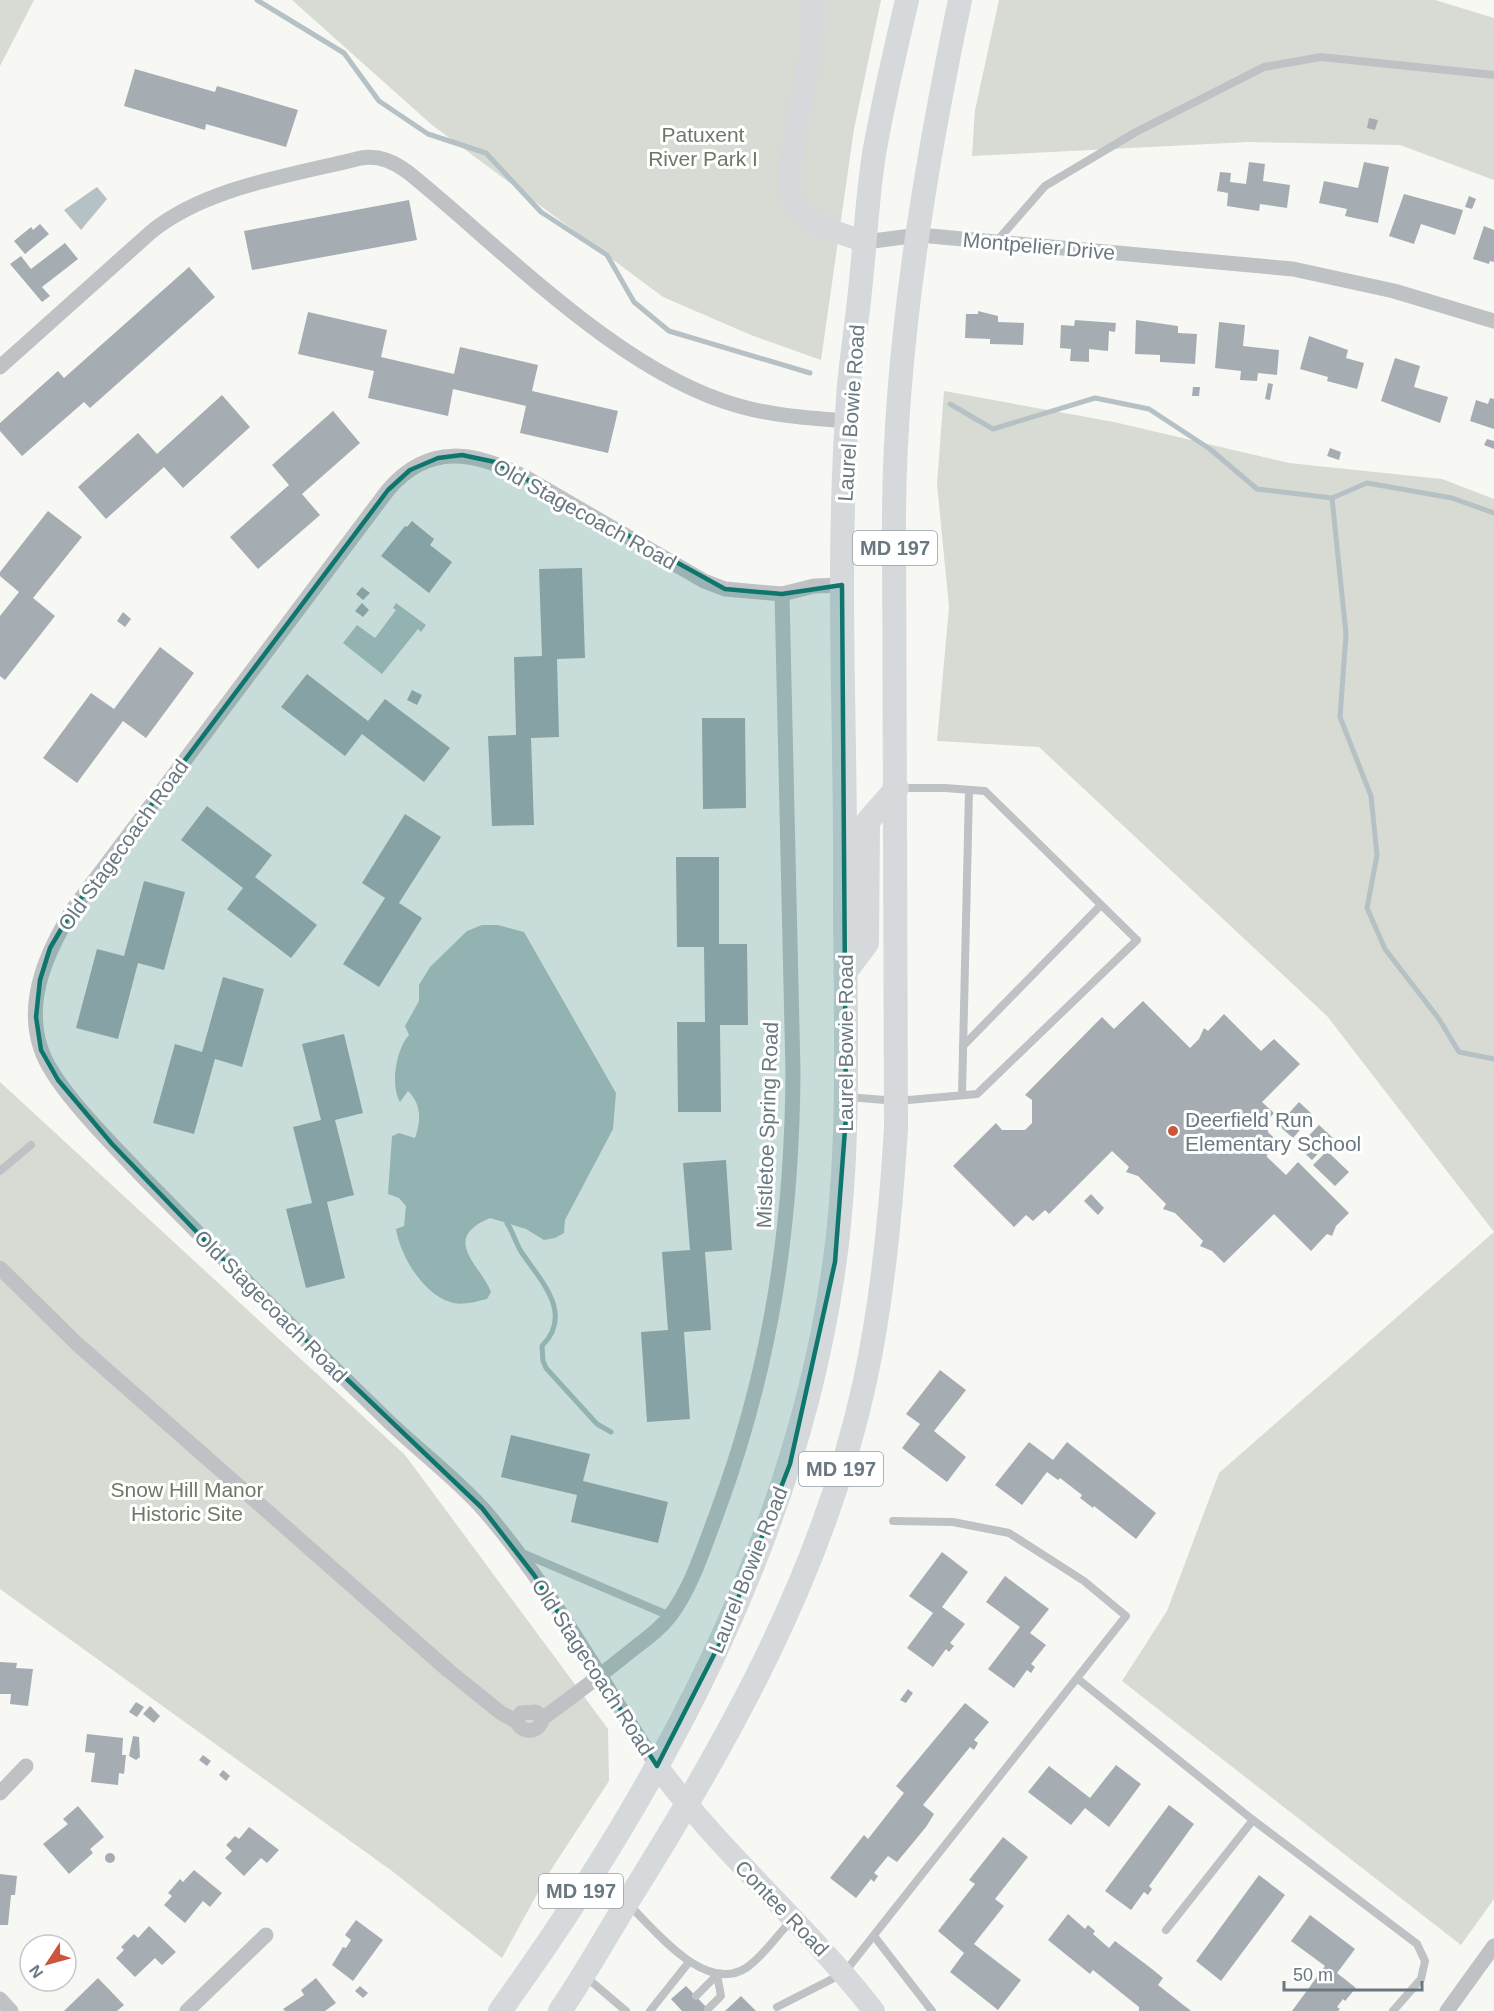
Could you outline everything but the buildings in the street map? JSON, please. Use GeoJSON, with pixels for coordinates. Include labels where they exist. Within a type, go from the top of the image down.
{"type":"FeatureCollection","features":[{"type":"Feature","properties":{"kind":"main road","name":"Laurel Bowie Road"},"geometry":{"type":"LineString","coordinates":[[500,2011],[546,1947],[657,1766],[723,1637],[770,1522],[808,1401],[835,1262],[842,1192],[846,1096],[842,585],[849,384],[875,150],[886,84],[908,0]]}},
{"type":"Feature","properties":{"kind":"main road","name":"MD 197"},"geometry":{"type":"LineString","coordinates":[[560,2011],[687,1808],[744,1705],[772,1647],[823,1523],[845,1454],[871,1347],[892,1208],[897,1101],[894,485],[900,398],[919,235],[948,58],[960,0]]}},
{"type":"Feature","properties":{"kind":"main road"},"geometry":{"type":"LineString","coordinates":[[846,971],[867,943],[868,821],[897,788]]}},
{"type":"Feature","properties":{"kind":"street","name":"Montpelier Drive"},"geometry":{"type":"LineString","coordinates":[[812,0],[811,52],[789,169],[789,194],[799,211],[814,221],[865,242],[919,235],[1293,269],[1394,291],[1494,321]]}},
{"type":"Feature","properties":{"kind":"street"},"geometry":{"type":"LineString","coordinates":[[0,366],[151,232],[177,213],[252,185],[361,158],[374,157],[392,162],[409,173],[573,312],[630,353],[674,379],[736,406],[786,415],[848,421]]}},
{"type":"Feature","properties":{"kind":"street","name":"Old Stagecoach Road"},"geometry":{"type":"LineString","coordinates":[[687,1808],[599,1678],[534,1575],[483,1508],[398,1431],[244,1281],[112,1144],[58,1080],[41,1050],[37,1032],[37,1001],[45,961],[73,909],[388,490],[405,473],[420,464],[450,456],[479,457],[495,462],[525,477],[704,581],[725,589],[782,594],[814,586],[842,585]]}},
{"type":"Feature","properties":{"kind":"street","name":"Mistletoe Spring Road"},"geometry":{"type":"LineString","coordinates":[[0,1268],[76,1343],[449,1671],[501,1713],[516,1721],[521,1713],[536,1712],[543,1718],[599,1678],[656,1631],[670,1616],[704,1549],[741,1445],[772,1322],[787,1211],[792,1142],[792,982],[783,730],[782,594]]}},
{"type":"Feature","properties":{"kind":"street"},"geometry":{"type":"LineString","coordinates":[[0,1793],[26,1766]]}},
{"type":"Feature","properties":{"kind":"street","name":"Contee Road"},"geometry":{"type":"LineString","coordinates":[[687,1808],[844,1973],[874,2011]]}},
{"type":"Feature","properties":{"kind":"street"},"geometry":{"type":"LineString","coordinates":[[188,2011],[266,1935]]}},
{"type":"Feature","properties":{"kind":"street"},"geometry":{"type":"LineString","coordinates":[[1447,2011],[1494,1946]]}},
{"type":"Feature","properties":{"kind":"street"},"geometry":{"type":"LineString","coordinates":[[0,1999],[11,2011]]}},
{"type":"Feature","properties":{"kind":"lane"},"geometry":{"type":"LineString","coordinates":[[996,242],[1045,186],[1136,132],[1264,67],[1321,57],[1459,74],[1494,75]]}},
{"type":"Feature","properties":{"kind":"lane"},"geometry":{"type":"LineString","coordinates":[[846,1096],[897,1101],[977,1094],[1137,940],[985,791],[897,788]]}},
{"type":"Feature","properties":{"kind":"lane"},"geometry":{"type":"LineString","coordinates":[[962,1095],[969,790]]}},
{"type":"Feature","properties":{"kind":"lane"},"geometry":{"type":"LineString","coordinates":[[963,1046],[1101,905]]}},
{"type":"Feature","properties":{"kind":"lane"},"geometry":{"type":"LineString","coordinates":[[0,1171],[31,1145]]}},
{"type":"Feature","properties":{"kind":"lane"},"geometry":{"type":"LineString","coordinates":[[777,2007],[844,1973],[1126,1616],[1084,1581],[1009,1533],[953,1522],[893,1521]]}},
{"type":"Feature","properties":{"kind":"lane"},"geometry":{"type":"LineString","coordinates":[[514,1549],[670,1616]]}},
{"type":"Feature","properties":{"kind":"lane"},"geometry":{"type":"LineString","coordinates":[[1078,1679],[1253,1820],[1417,1944],[1425,1961],[1421,1979],[1393,2011]]}},
{"type":"Feature","properties":{"kind":"lane"},"geometry":{"type":"LineString","coordinates":[[1166,1930],[1253,1820]]}},
{"type":"Feature","properties":{"kind":"lane"},"geometry":{"type":"LineString","coordinates":[[627,1903],[689,1962],[717,1975]]}},
{"type":"Feature","properties":{"kind":"lane"},"geometry":{"type":"LineString","coordinates":[[696,1996],[717,1975],[746,1968],[793,1919]]}},
{"type":"Feature","properties":{"kind":"lane"},"geometry":{"type":"LineString","coordinates":[[874,1936],[932,2011]]}},
{"type":"Feature","properties":{"kind":"lane"},"geometry":{"type":"LineString","coordinates":[[650,2011],[689,1962]]}},
{"type":"Feature","properties":{"kind":"lane"},"geometry":{"type":"LineString","coordinates":[[708,2009],[721,1996],[717,1975]]}},
{"type":"Feature","properties":{"kind":"lane"},"geometry":{"type":"LineString","coordinates":[[584,1976],[626,2011]]}},
{"type":"Feature","properties":{"kind":"highlighted area"},"geometry":{"type":"Polygon","coordinates":[[[462,455],[495,462],[725,589],[782,594],[842,585],[846,1116],[835,1262],[790,1464],[723,1637],[657,1766],[534,1575],[482,1508],[244,1281],[112,1144],[58,1080],[41,1050],[36,1017],[40,980],[50,948],[73,909],[388,490],[410,470],[438,458],[462,455]]]}},
{"type":"Feature","properties":{"kind":"green space"},"geometry":{"type":"Polygon","coordinates":[[[0,0],[34,0],[0,66],[0,0]]]}},
{"type":"Feature","properties":{"kind":"green space","name":"Patuxent River Park I"},"geometry":{"type":"Polygon","coordinates":[[[292,0],[881,0],[854,129],[821,360],[751,335],[663,297],[432,125],[292,0]]]}},
{"type":"Feature","properties":{"kind":"green space"},"geometry":{"type":"Polygon","coordinates":[[[999,0],[1435,0],[1494,18],[1494,180],[1400,145],[1248,142],[972,156],[975,110],[999,0]]]}},
{"type":"Feature","properties":{"kind":"green space"},"geometry":{"type":"Polygon","coordinates":[[[944,391],[1114,422],[1289,463],[1442,479],[1494,499],[1494,1232],[1327,1016],[1039,747],[937,741],[949,607],[937,484],[944,391]]]}},
{"type":"Feature","properties":{"kind":"green space","name":"Snow Hill Manor Historic Site"},"geometry":{"type":"Polygon","coordinates":[[[0,1082],[405,1455],[608,1729],[609,1781],[547,1876],[502,1958],[392,1871],[0,1589],[0,1082]]]}},
{"type":"Feature","properties":{"kind":"green space"},"geometry":{"type":"Polygon","coordinates":[[[1494,1232],[1494,1899],[1461,1945],[1122,1681],[1167,1611],[1219,1473],[1494,1232]]]}},
{"type":"Feature","properties":{"kind":"shaded area"},"geometry":{"type":"Polygon","coordinates":[[[97,187],[107,199],[81,230],[64,210],[97,187]]]}},
{"type":"Feature","properties":{"kind":"shaded area"},"geometry":{"type":"Polygon","coordinates":[[[396,603],[426,625],[421,632],[418,629],[382,674],[343,643],[357,625],[375,638],[396,610],[393,608],[396,603]]]}},
{"type":"Feature","properties":{"kind":"shaded area"},"geometry":{"type":"Polygon","coordinates":[[[482,925],[498,925],[524,932],[616,1093],[613,1129],[565,1220],[564,1233],[544,1240],[526,1229],[490,1218],[475,1226],[468,1234],[465,1243],[473,1262],[491,1292],[487,1299],[459,1304],[440,1298],[422,1282],[414,1272],[398,1239],[396,1229],[404,1226],[406,1206],[399,1198],[388,1194],[392,1136],[399,1133],[415,1138],[419,1113],[413,1096],[408,1091],[400,1102],[395,1077],[401,1049],[409,1035],[405,1026],[419,1001],[419,985],[430,967],[467,931],[482,925]]]}},
{"type":"Feature","properties":{"kind":"waterway"},"geometry":{"type":"LineString","coordinates":[[257,0],[344,53],[379,101],[428,134],[486,153],[541,212],[607,255],[634,302],[669,331],[810,373]]}},
{"type":"Feature","properties":{"kind":"waterway"},"geometry":{"type":"LineString","coordinates":[[950,404],[993,429],[1095,398],[1149,409],[1210,449],[1257,489],[1332,498],[1346,634],[1340,717],[1371,796],[1377,855],[1367,908],[1385,949],[1439,1019],[1459,1052],[1494,1059]]}},
{"type":"Feature","properties":{"kind":"waterway"},"geometry":{"type":"LineString","coordinates":[[1332,498],[1367,483],[1452,498],[1494,513]]}},
{"type":"Feature","properties":{"kind":"waterway"},"geometry":{"type":"LineString","coordinates":[[507,1223],[520,1249],[545,1286],[555,1310],[555,1322],[551,1334],[542,1346],[546,1368],[597,1424],[611,1432]]}},
{"type":"Feature","properties":{"kind":"place","name":"Deerfield Run Elementary School"},"geometry":{"type":"Point","coordinates":[1173,1131]}}]}
